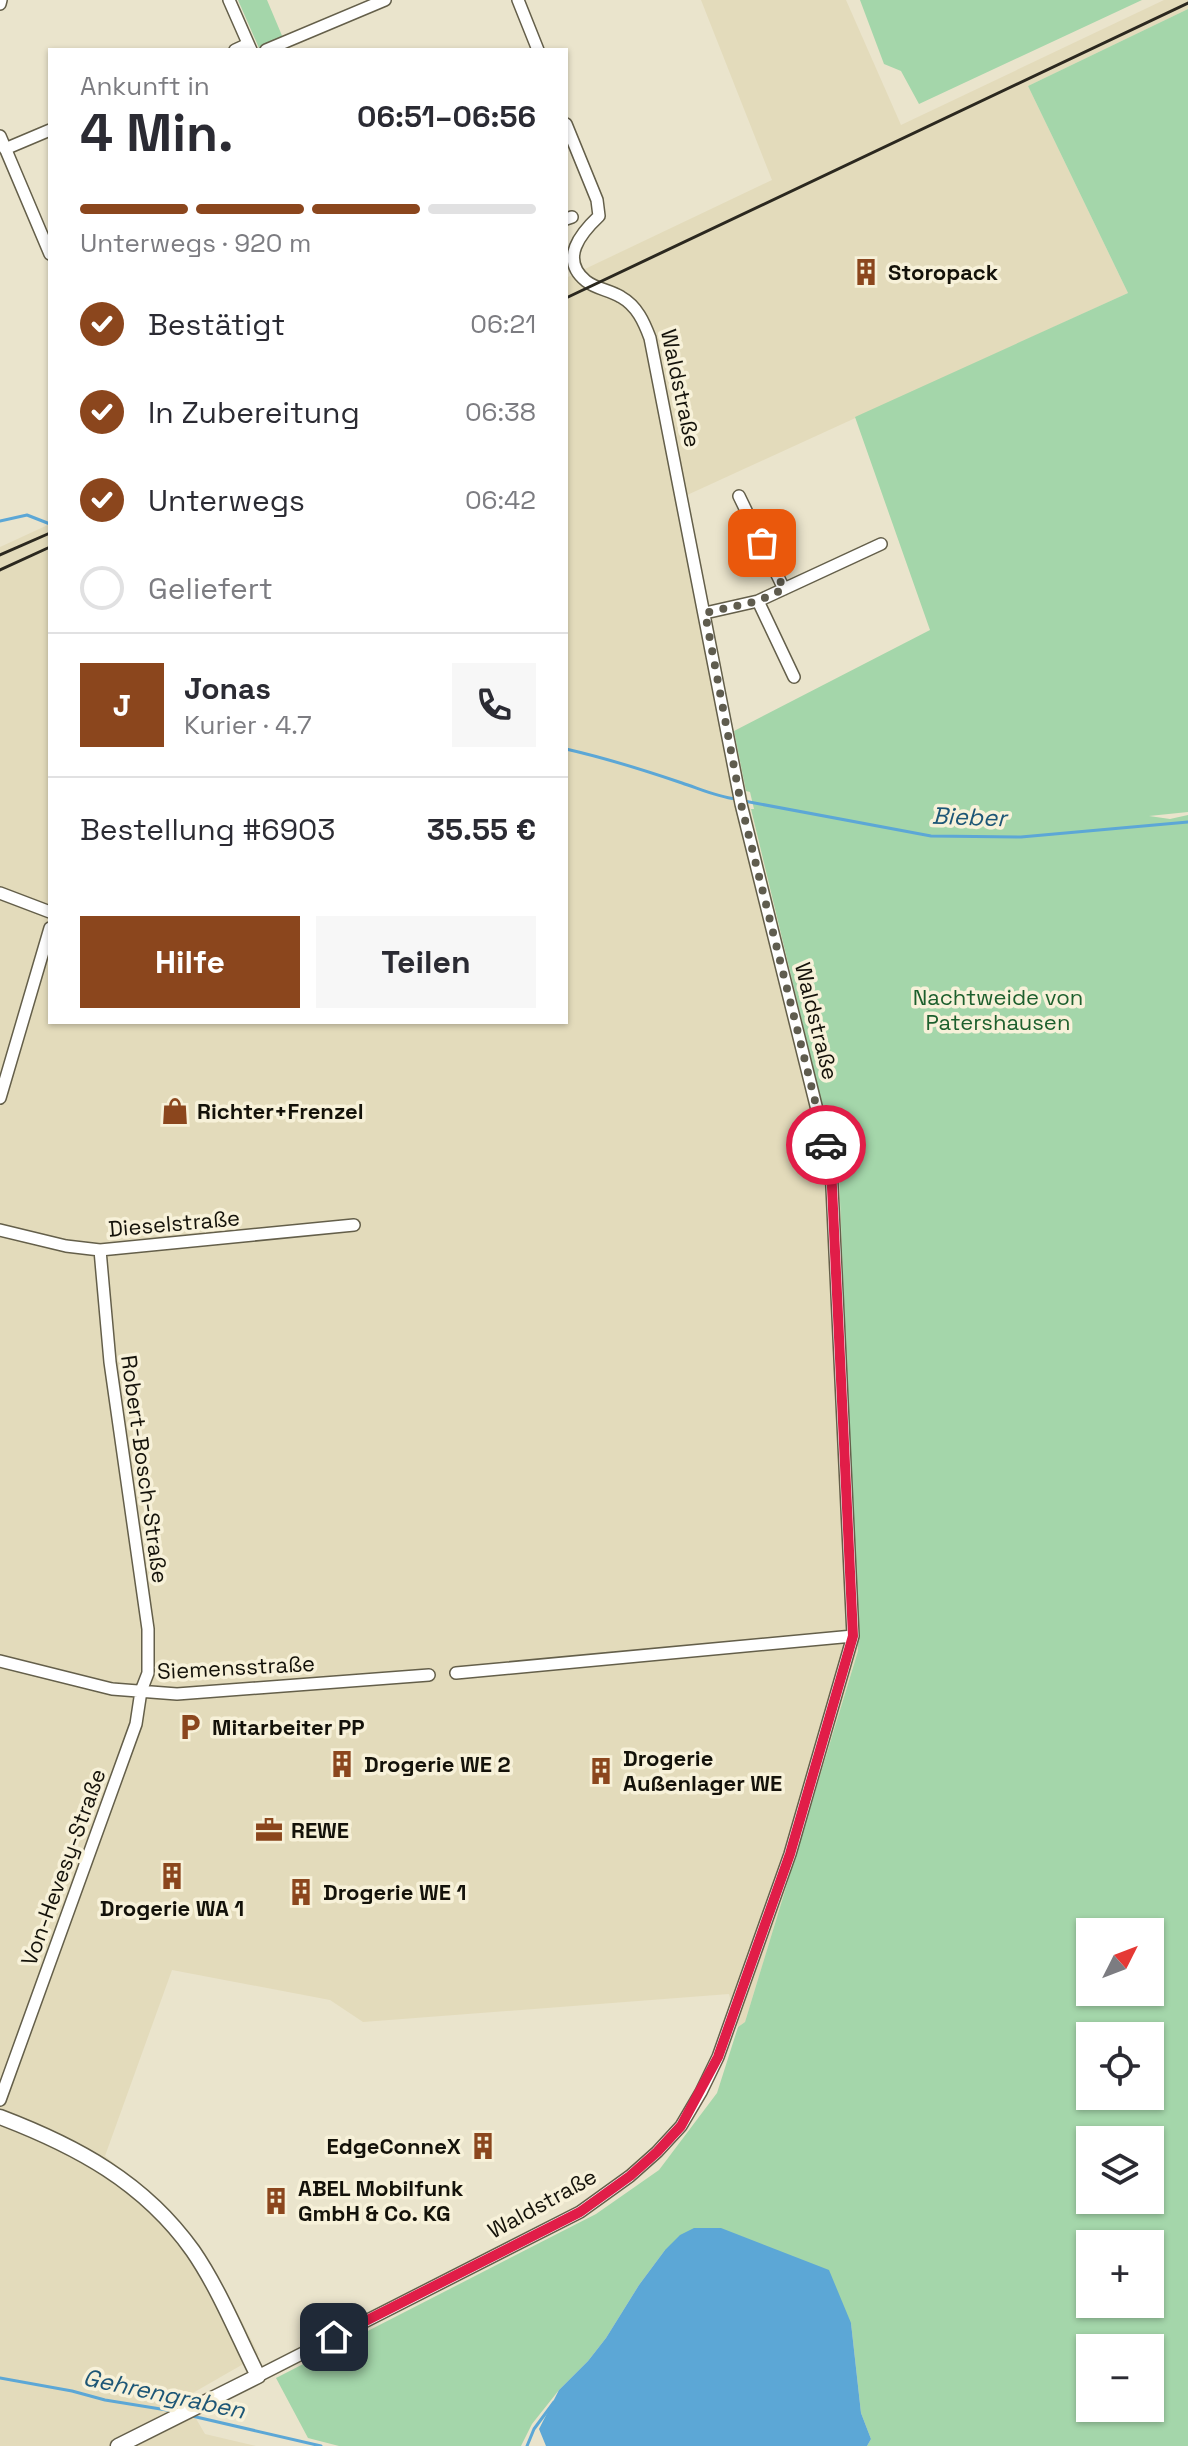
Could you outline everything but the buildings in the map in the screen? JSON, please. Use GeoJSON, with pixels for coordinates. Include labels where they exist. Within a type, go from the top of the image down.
{"type":"FeatureCollection","features":[{"type":"Feature","properties":{"kind":"street"},"geometry":{"type":"LineString","coordinates":[[229,0],[249,47]]}},
{"type":"Feature","properties":{"kind":"street"},"geometry":{"type":"LineString","coordinates":[[271,48],[385,0]]}},
{"type":"Feature","properties":{"kind":"street"},"geometry":{"type":"LineString","coordinates":[[518,0],[537,48]]}},
{"type":"Feature","properties":{"kind":"street","name":"Waldstraße"},"geometry":{"type":"LineString","coordinates":[[118,2446],[580,2212],[630,2176],[681,2126],[718,2057],[790,1854],[853,1636],[831,1166],[740,798],[650,338],[633,306],[583,279],[574,261],[576,242],[599,216],[599,209],[568,129]]}},
{"type":"Feature","properties":{"kind":"street"},"geometry":{"type":"LineString","coordinates":[[5,149],[48,131]]}},
{"type":"Feature","properties":{"kind":"street"},"geometry":{"type":"LineString","coordinates":[[0,136],[48,249]]}},
{"type":"Feature","properties":{"kind":"street"},"geometry":{"type":"LineString","coordinates":[[739,496],[784,589]]}},
{"type":"Feature","properties":{"kind":"street"},"geometry":{"type":"LineString","coordinates":[[705,613],[758,601],[881,544]]}},
{"type":"Feature","properties":{"kind":"street"},"geometry":{"type":"LineString","coordinates":[[758,601],[794,677]]}},
{"type":"Feature","properties":{"kind":"street"},"geometry":{"type":"LineString","coordinates":[[0,893],[48,911]]}},
{"type":"Feature","properties":{"kind":"street"},"geometry":{"type":"LineString","coordinates":[[0,1098],[48,935]]}},
{"type":"Feature","properties":{"kind":"street","name":"Dieselstraße"},"geometry":{"type":"LineString","coordinates":[[0,1230],[66,1246],[100,1250],[354,1225]]}},
{"type":"Feature","properties":{"kind":"street","name":"Robert-Bosch-Straße"},"geometry":{"type":"LineString","coordinates":[[100,1250],[110,1362],[148,1629],[148,1673],[141,1691]]}},
{"type":"Feature","properties":{"kind":"street"},"geometry":{"type":"LineString","coordinates":[[456,1673],[853,1636]]}},
{"type":"Feature","properties":{"kind":"street","name":"Siemensstraße"},"geometry":{"type":"LineString","coordinates":[[0,1661],[112,1689],[177,1694],[429,1675]]}},
{"type":"Feature","properties":{"kind":"street","name":"Von-Hevesy-Straße"},"geometry":{"type":"LineString","coordinates":[[0,2100],[136,1724],[141,1691]]}},
{"type":"Feature","properties":{"kind":"street"},"geometry":{"type":"LineString","coordinates":[[0,2117],[79,2151],[132,2187],[155,2207],[200,2263],[258,2376]]}},
{"type":"Feature","properties":{"kind":"shaded area"},"geometry":{"type":"Polygon","coordinates":[[[701,0],[846,0],[901,125],[1164,0],[1188,0],[1188,9],[1028,86],[1128,293],[685,496],[746,791],[839,1175],[858,1651],[745,2022],[738,2027],[729,1994],[363,2022],[330,2000],[172,1970],[105,2156],[150,2192],[177,2219],[226,2290],[259,2355],[184,2398],[205,2434],[256,2446],[0,2446],[0,547],[48,525],[48,1024],[568,1024],[568,277],[772,180],[701,0]]]}},
{"type":"Feature","properties":{"kind":"green space"},"geometry":{"type":"Polygon","coordinates":[[[238,0],[267,0],[283,38],[259,48],[238,0]]]}},
{"type":"Feature","properties":{"kind":"green space"},"geometry":{"type":"Polygon","coordinates":[[[860,0],[1142,0],[919,104],[901,71],[884,64],[860,0]]]}},
{"type":"Feature","properties":{"kind":"green space","name":"Nachtweide von Patershausen"},"geometry":{"type":"Polygon","coordinates":[[[1188,9],[1188,812],[1149,816],[1170,819],[1188,815],[1188,2446],[867,2446],[871,2439],[861,2413],[851,2323],[665,2250],[606,2338],[532,2424],[521,2446],[339,2446],[308,2438],[276,2378],[596,2214],[659,2170],[717,2093],[738,2027],[745,2022],[858,1651],[839,1175],[734,731],[930,630],[855,417],[1128,293],[1028,86],[1188,9]]]}},
{"type":"Feature","properties":{"kind":"water"},"geometry":{"type":"Polygon","coordinates":[[[694,2228],[721,2228],[829,2270],[851,2323],[861,2413],[871,2439],[867,2446],[546,2446],[539,2429],[559,2390],[606,2338],[665,2250],[680,2235],[694,2228]]]}},
{"type":"Feature","properties":{"kind":"waterway"},"geometry":{"type":"LineString","coordinates":[[0,521],[27,515],[48,523]]}},
{"type":"Feature","properties":{"kind":"waterway"},"geometry":{"type":"LineString","coordinates":[[568,749],[736,799]]}},
{"type":"Feature","properties":{"kind":"waterway","name":"Bieber"},"geometry":{"type":"LineString","coordinates":[[744,801],[931,836],[1021,837],[1188,822]]}},
{"type":"Feature","properties":{"kind":"waterway","name":"Gehrengraben"},"geometry":{"type":"LineString","coordinates":[[0,2378],[173,2411]]}},
{"type":"Feature","properties":{"kind":"waterway","name":"Gehrengraben"},"geometry":{"type":"LineString","coordinates":[[527,2446],[534,2429],[554,2402]]}},
{"type":"Feature","properties":{"kind":"waterway","name":"Gehrengraben"},"geometry":{"type":"LineString","coordinates":[[192,2416],[321,2446]]}},
{"type":"Feature","properties":{"kind":"railway"},"geometry":{"type":"LineString","coordinates":[[568,297],[1188,3]]}},
{"type":"Feature","properties":{"kind":"railway"},"geometry":{"type":"LineString","coordinates":[[0,555],[48,534]]}},
{"type":"Feature","properties":{"kind":"railway"},"geometry":{"type":"LineString","coordinates":[[0,570],[48,548]]}},
{"type":"Feature","properties":{"kind":"way so far"},"geometry":{"type":"LineString","coordinates":[[762,543],[784,589],[758,601],[705,613],[741,804],[826,1145]]}},
{"type":"Feature","properties":{"kind":"place","name":"Storopack"},"geometry":{"type":"Point","coordinates":[866,272]}},
{"type":"Feature","properties":{"kind":"place","name":"Richter+Frenzel"},"geometry":{"type":"Point","coordinates":[175,1111]}},
{"type":"Feature","properties":{"kind":"place","name":"Mitarbeiter PP"},"geometry":{"type":"Point","coordinates":[190,1727]}},
{"type":"Feature","properties":{"kind":"place","name":"Drogerie WE 2"},"geometry":{"type":"Point","coordinates":[342,1764]}},
{"type":"Feature","properties":{"kind":"place","name":"Drogerie Außenlager WE"},"geometry":{"type":"Point","coordinates":[601,1771]}},
{"type":"Feature","properties":{"kind":"place","name":"REWE"},"geometry":{"type":"Point","coordinates":[269,1830]}},
{"type":"Feature","properties":{"kind":"place","name":"Drogerie WA 1"},"geometry":{"type":"Point","coordinates":[172,1876]}},
{"type":"Feature","properties":{"kind":"place","name":"Drogerie WE 1"},"geometry":{"type":"Point","coordinates":[301,1892]}},
{"type":"Feature","properties":{"kind":"place","name":"EdgeConneX"},"geometry":{"type":"Point","coordinates":[483,2146]}},
{"type":"Feature","properties":{"kind":"place","name":"ABEL Mobilfunk GmbH & Co. KG"},"geometry":{"type":"Point","coordinates":[276,2201]}},
{"type":"Feature","properties":{"kind":"route"},"geometry":{"type":"LineString","coordinates":[[334,2337],[580,2212],[604,2195],[657,2152],[681,2126],[718,2057],[790,1854],[853,1636],[831,1166],[826,1145]]}}]}
